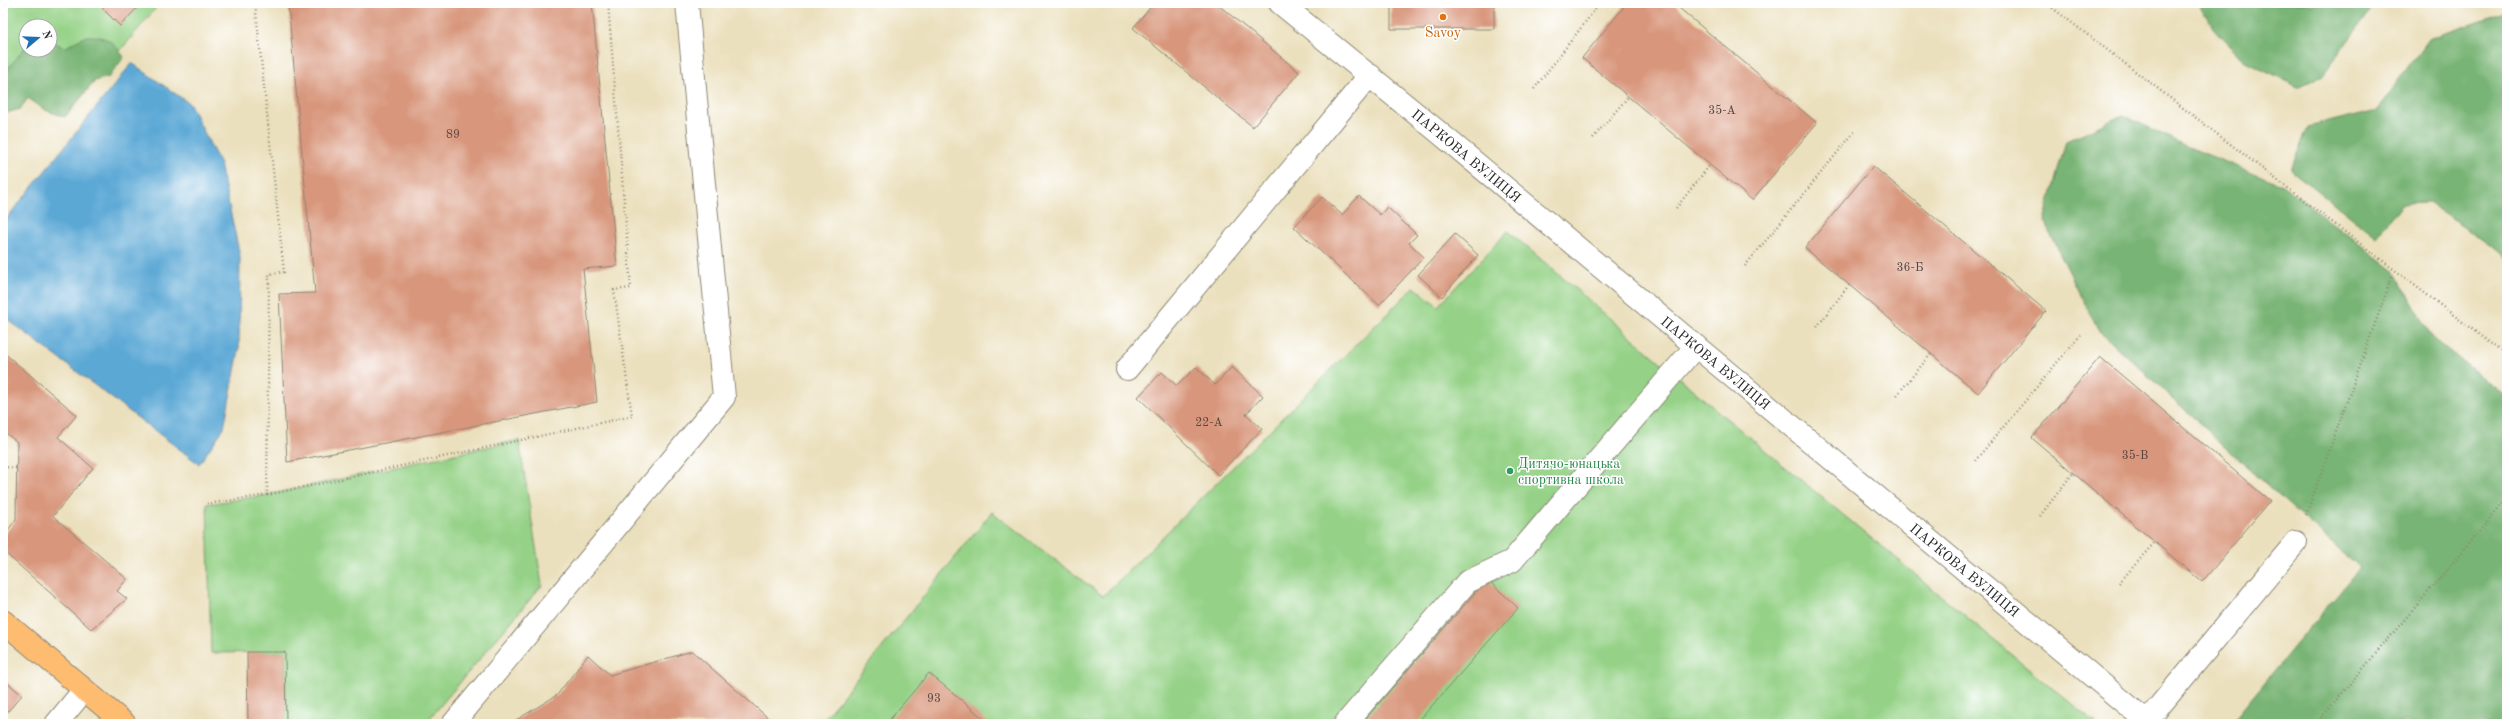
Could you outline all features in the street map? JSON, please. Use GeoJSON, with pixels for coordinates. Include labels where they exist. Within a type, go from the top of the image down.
{"type":"FeatureCollection","features":[{"type":"Feature","properties":{"kind":"main road"},"geometry":{"type":"LineString","coordinates":[[3,622],[125,724]]}},
{"type":"Feature","properties":{"kind":"street"},"geometry":{"type":"LineString","coordinates":[[453,724],[724,397],[687,3]]}},
{"type":"Feature","properties":{"kind":"street","name":"ПАРКОВА ВУЛИЦЯ"},"geometry":{"type":"LineString","coordinates":[[1280,3],[1370,75],[2148,722]]}},
{"type":"Feature","properties":{"kind":"street"},"geometry":{"type":"LineString","coordinates":[[1127,369],[1370,75]]}},
{"type":"Feature","properties":{"kind":"street"},"geometry":{"type":"LineString","coordinates":[[1345,724],[1467,582],[1512,561],[1696,346]]}},
{"type":"Feature","properties":{"kind":"street"},"geometry":{"type":"LineString","coordinates":[[2148,722],[2296,542]]}},
{"type":"Feature","properties":{"kind":"street"},"geometry":{"type":"LineString","coordinates":[[56,724],[84,690]]}},
{"type":"Feature","properties":{"kind":"path"},"geometry":{"type":"LineString","coordinates":[[255,3],[284,272],[269,274],[267,495]]}},
{"type":"Feature","properties":{"kind":"path"},"geometry":{"type":"LineString","coordinates":[[207,504],[267,495],[632,416],[614,290],[632,288],[608,3]]}},
{"type":"Feature","properties":{"kind":"path"},"geometry":{"type":"LineString","coordinates":[[1534,88],[1600,3]]}},
{"type":"Feature","properties":{"kind":"path"},"geometry":{"type":"LineString","coordinates":[[2046,3],[2394,271],[2507,356]]}},
{"type":"Feature","properties":{"kind":"path"},"geometry":{"type":"LineString","coordinates":[[1594,138],[1628,96]]}},
{"type":"Feature","properties":{"kind":"path"},"geometry":{"type":"LineString","coordinates":[[1745,266],[1855,131]]}},
{"type":"Feature","properties":{"kind":"path"},"geometry":{"type":"LineString","coordinates":[[1676,208],[1710,165]]}},
{"type":"Feature","properties":{"kind":"path"},"geometry":{"type":"LineString","coordinates":[[2296,542],[2394,271]]}},
{"type":"Feature","properties":{"kind":"path"},"geometry":{"type":"LineString","coordinates":[[1817,327],[1849,286]]}},
{"type":"Feature","properties":{"kind":"path"},"geometry":{"type":"LineString","coordinates":[[1975,461],[2081,334]]}},
{"type":"Feature","properties":{"kind":"path"},"geometry":{"type":"LineString","coordinates":[[1897,395],[1931,354]]}},
{"type":"Feature","properties":{"kind":"path"},"geometry":{"type":"LineString","coordinates":[[3,467],[17,468]]}},
{"type":"Feature","properties":{"kind":"path"},"geometry":{"type":"LineString","coordinates":[[2040,516],[2073,473]]}},
{"type":"Feature","properties":{"kind":"path"},"geometry":{"type":"LineString","coordinates":[[2316,724],[2507,499]]}},
{"type":"Feature","properties":{"kind":"path"},"geometry":{"type":"LineString","coordinates":[[2119,583],[2155,542]]}},
{"type":"Feature","properties":{"kind":"green space"},"geometry":{"type":"Polygon","coordinates":[[[3,3],[160,3],[65,117],[27,84],[3,112],[3,3]]]}},
{"type":"Feature","properties":{"kind":"green space"},"geometry":{"type":"Polygon","coordinates":[[[2198,3],[2376,3],[2322,76],[2298,87],[2245,62],[2214,29],[2198,3]]]}},
{"type":"Feature","properties":{"kind":"green space"},"geometry":{"type":"Polygon","coordinates":[[[2507,12],[2507,258],[2429,203],[2402,204],[2376,237],[2291,169],[2308,127],[2377,110],[2428,39],[2507,12]]]}},
{"type":"Feature","properties":{"kind":"green space"},"geometry":{"type":"Polygon","coordinates":[[[86,36],[99,37],[112,43],[124,57],[109,77],[94,81],[65,117],[45,110],[28,98],[20,109],[3,114],[3,75],[18,56],[18,58],[58,58],[58,44],[64,48],[86,36]]]}},
{"type":"Feature","properties":{"kind":"green space"},"geometry":{"type":"Polygon","coordinates":[[[2123,115],[2186,146],[2283,185],[2394,271],[2433,338],[2507,397],[2507,724],[2231,723],[2360,567],[2290,506],[2098,330],[2044,221],[2066,141],[2123,115]]]}},
{"type":"Feature","properties":{"kind":"green space","name":"Дитячо-юнацька спортивна школа"},"geometry":{"type":"Polygon","coordinates":[[[1508,231],[1720,413],[2096,724],[820,724],[992,512],[1103,596],[1414,287],[1438,306],[1508,231]]]}},
{"type":"Feature","properties":{"kind":"green space"},"geometry":{"type":"Polygon","coordinates":[[[519,440],[542,585],[425,724],[286,724],[285,652],[211,653],[207,504],[267,495],[519,440]]]}},
{"type":"Feature","properties":{"kind":"water"},"geometry":{"type":"Polygon","coordinates":[[[132,63],[190,104],[220,164],[240,256],[239,350],[224,428],[199,464],[3,316],[3,223],[132,63]]]}},
{"type":"Feature","properties":{"kind":"building"},"geometry":{"type":"Polygon","coordinates":[[[97,3],[142,3],[120,26],[97,3]]]}},
{"type":"Feature","properties":{"kind":"building"},"geometry":{"type":"Polygon","coordinates":[[[288,3],[592,3],[617,266],[583,269],[597,402],[287,462],[279,294],[315,293],[288,3]]]}},
{"type":"Feature","properties":{"kind":"building"},"geometry":{"type":"Polygon","coordinates":[[[1154,3],[1216,3],[1299,72],[1253,127],[1133,28],[1154,3]]]}},
{"type":"Feature","properties":{"kind":"building","name":"Savoy"},"geometry":{"type":"Polygon","coordinates":[[[1368,3],[1494,3],[1494,29],[1391,29],[1391,6],[1368,6],[1368,3]]]}},
{"type":"Feature","properties":{"kind":"building"},"geometry":{"type":"Polygon","coordinates":[[[1627,3],[1673,3],[1817,123],[1752,200],[1582,58],[1627,3]]]}},
{"type":"Feature","properties":{"kind":"building"},"geometry":{"type":"Polygon","coordinates":[[[1873,166],[2046,311],[1978,393],[1805,248],[1873,166]]]}},
{"type":"Feature","properties":{"kind":"building"},"geometry":{"type":"Polygon","coordinates":[[[1359,196],[1380,215],[1387,207],[1417,235],[1409,243],[1424,257],[1379,305],[1294,227],[1322,197],[1342,215],[1359,196]]]}},
{"type":"Feature","properties":{"kind":"building"},"geometry":{"type":"Polygon","coordinates":[[[1455,234],[1478,255],[1442,297],[1418,275],[1455,234]]]}},
{"type":"Feature","properties":{"kind":"building"},"geometry":{"type":"Polygon","coordinates":[[[3,352],[77,415],[58,437],[93,468],[53,516],[127,579],[117,591],[127,599],[91,629],[3,551],[3,537],[16,519],[17,442],[3,431],[3,352]]]}},
{"type":"Feature","properties":{"kind":"building"},"geometry":{"type":"Polygon","coordinates":[[[2100,357],[2270,501],[2202,582],[2032,438],[2100,357]]]}},
{"type":"Feature","properties":{"kind":"building"},"geometry":{"type":"Polygon","coordinates":[[[1196,367],[1215,385],[1232,367],[1263,396],[1246,414],[1262,429],[1218,475],[1138,397],[1162,372],[1177,386],[1196,367]]]}},
{"type":"Feature","properties":{"kind":"building"},"geometry":{"type":"Polygon","coordinates":[[[1487,579],[1518,608],[1416,724],[1361,724],[1487,579]]]}},
{"type":"Feature","properties":{"kind":"building"},"geometry":{"type":"Polygon","coordinates":[[[692,651],[775,724],[510,724],[557,695],[588,655],[610,675],[692,651]]]}},
{"type":"Feature","properties":{"kind":"building"},"geometry":{"type":"Polygon","coordinates":[[[247,652],[285,652],[286,724],[248,724],[247,652]]]}},
{"type":"Feature","properties":{"kind":"building"},"geometry":{"type":"Polygon","coordinates":[[[929,673],[990,724],[886,724],[929,673]]]}},
{"type":"Feature","properties":{"kind":"building"},"geometry":{"type":"Polygon","coordinates":[[[3,679],[22,695],[3,717],[3,679]]]}},
{"type":"Feature","properties":{"kind":"place","name":"Savoy"},"geometry":{"type":"Point","coordinates":[1443,17]}},
{"type":"Feature","properties":{"kind":"place","name":"Дитячо-юнацька спортивна школа"},"geometry":{"type":"Point","coordinates":[1510,471]}}]}
